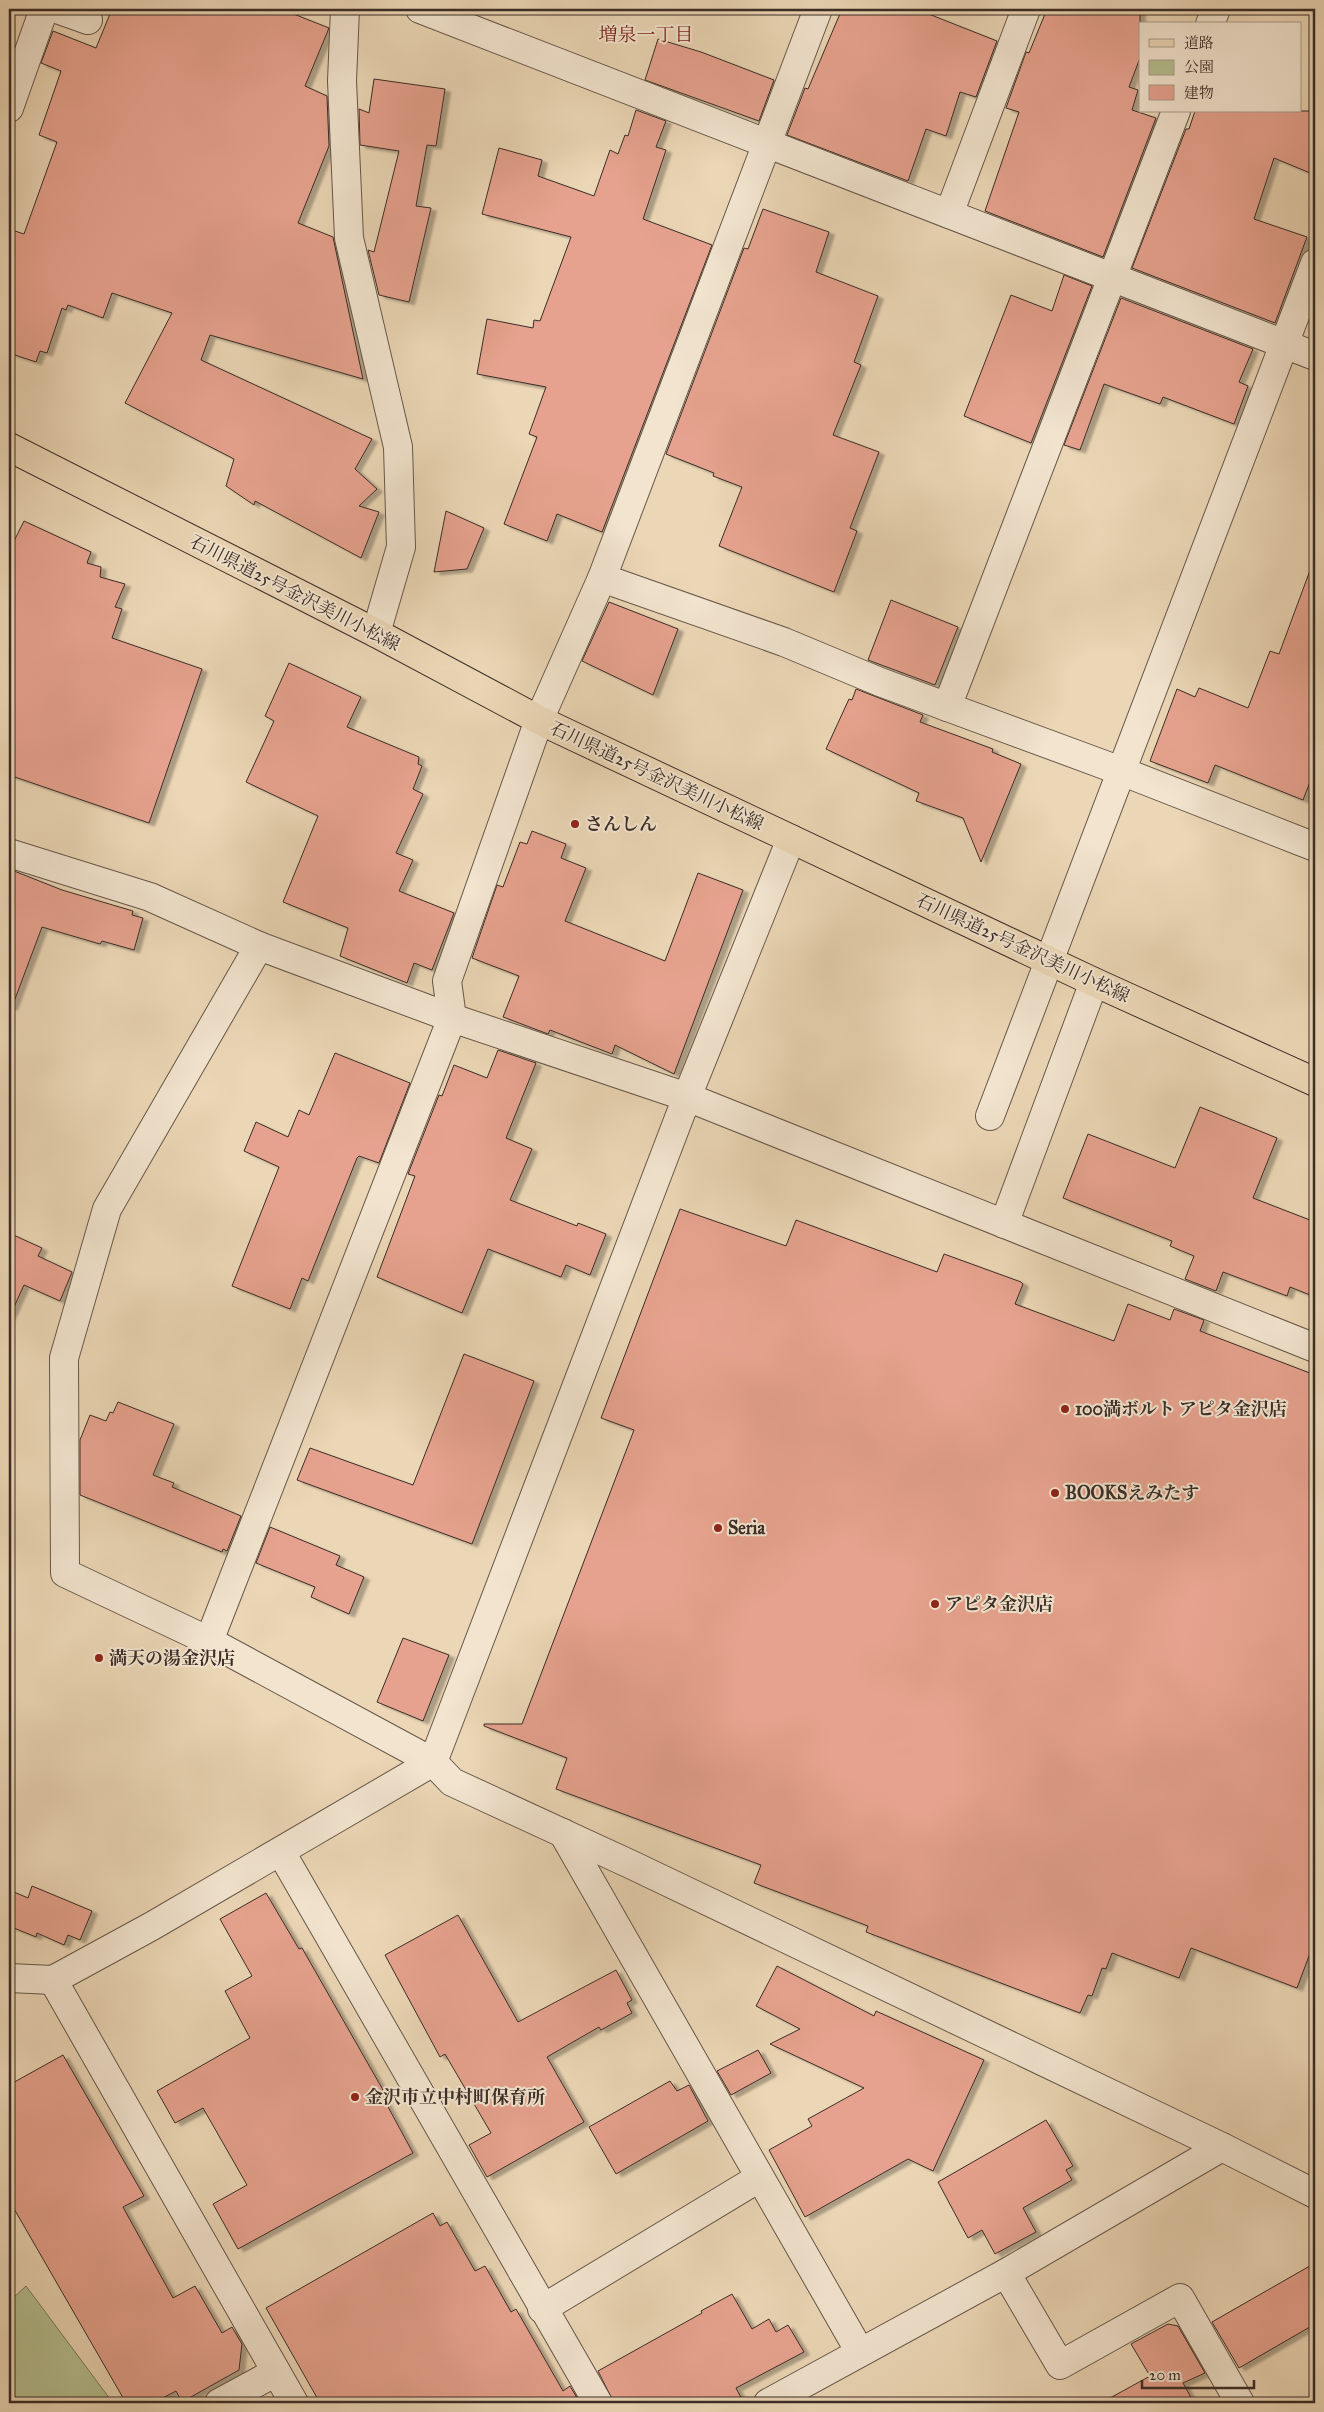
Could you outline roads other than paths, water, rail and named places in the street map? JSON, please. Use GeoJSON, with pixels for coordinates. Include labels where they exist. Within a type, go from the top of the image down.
{"type":"FeatureCollection","features":[{"type":"Feature","properties":{"kind":"main road","name":"石川県道25号金沢美川小松線"},"geometry":{"type":"LineString","coordinates":[[9,447],[376,633],[539,720],[1094,982],[1315,1082]]}},
{"type":"Feature","properties":{"kind":"street"},"geometry":{"type":"LineString","coordinates":[[9,108],[44,9]]}},
{"type":"Feature","properties":{"kind":"street"},"geometry":{"type":"LineString","coordinates":[[57,9],[88,20]]}},
{"type":"Feature","properties":{"kind":"street"},"geometry":{"type":"LineString","coordinates":[[346,9],[342,81],[349,238],[398,447],[401,547],[376,633]]}},
{"type":"Feature","properties":{"kind":"street"},"geometry":{"type":"LineString","coordinates":[[420,9],[1315,356]]}},
{"type":"Feature","properties":{"kind":"street"},"geometry":{"type":"LineString","coordinates":[[209,1641],[452,1018],[447,981],[539,720],[602,578],[818,9]]}},
{"type":"Feature","properties":{"kind":"street"},"geometry":{"type":"LineString","coordinates":[[949,214],[1026,9]]}},
{"type":"Feature","properties":{"kind":"street"},"geometry":{"type":"LineString","coordinates":[[1211,22],[1216,9]]}},
{"type":"Feature","properties":{"kind":"street"},"geometry":{"type":"LineString","coordinates":[[948,707],[1176,112]]}},
{"type":"Feature","properties":{"kind":"street"},"geometry":{"type":"LineString","coordinates":[[990,1116],[1315,263]]}},
{"type":"Feature","properties":{"kind":"street"},"geometry":{"type":"LineString","coordinates":[[602,578],[784,642],[880,682],[1122,771],[1315,847]]}},
{"type":"Feature","properties":{"kind":"street"},"geometry":{"type":"LineString","coordinates":[[9,1978],[53,1980],[281,1852],[433,1762],[686,1097],[791,839]]}},
{"type":"Feature","properties":{"kind":"street"},"geometry":{"type":"LineString","coordinates":[[9,853],[150,898],[259,946],[452,1018],[686,1097],[1315,1348]]}},
{"type":"Feature","properties":{"kind":"street"},"geometry":{"type":"LineString","coordinates":[[259,946],[107,1210],[64,1358],[64,1573],[209,1641],[433,1762],[452,1782],[1222,2147],[1315,2194]]}},
{"type":"Feature","properties":{"kind":"street"},"geometry":{"type":"LineString","coordinates":[[1004,1224],[1094,982]]}},
{"type":"Feature","properties":{"kind":"street"},"geometry":{"type":"LineString","coordinates":[[563,1833],[758,2178],[860,2352]]}},
{"type":"Feature","properties":{"kind":"street"},"geometry":{"type":"LineString","coordinates":[[281,1852],[542,2309],[598,2403]]}},
{"type":"Feature","properties":{"kind":"street"},"geometry":{"type":"LineString","coordinates":[[53,1980],[294,2403]]}},
{"type":"Feature","properties":{"kind":"street"},"geometry":{"type":"LineString","coordinates":[[768,2403],[1006,2273],[1222,2147]]}},
{"type":"Feature","properties":{"kind":"street"},"geometry":{"type":"LineString","coordinates":[[542,2309],[758,2178]]}},
{"type":"Feature","properties":{"kind":"street"},"geometry":{"type":"LineString","coordinates":[[1006,2273],[1060,2365],[1180,2298],[1240,2403]]}},
{"type":"Feature","properties":{"kind":"street"},"geometry":{"type":"LineString","coordinates":[[218,2403],[276,2372]]}},
{"type":"Feature","properties":{"kind":"place","name":"さんしん"},"geometry":{"type":"Point","coordinates":[575,824]}},
{"type":"Feature","properties":{"kind":"place","name":"100満ボルト アピタ金沢店"},"geometry":{"type":"Point","coordinates":[1065,1409]}},
{"type":"Feature","properties":{"kind":"place","name":"BOOKSえみたす"},"geometry":{"type":"Point","coordinates":[1055,1493]}},
{"type":"Feature","properties":{"kind":"place","name":"Seria"},"geometry":{"type":"Point","coordinates":[718,1528]}},
{"type":"Feature","properties":{"kind":"place","name":"アピタ金沢店"},"geometry":{"type":"Point","coordinates":[935,1604]}},
{"type":"Feature","properties":{"kind":"place","name":"満天の湯金沢店"},"geometry":{"type":"Point","coordinates":[99,1658]}},
{"type":"Feature","properties":{"kind":"place","name":"金沢市立中村町保育所"},"geometry":{"type":"Point","coordinates":[355,2097]}},
{"type":"Feature","properties":{"kind":"district","name":"増泉一丁目"},"geometry":{"type":"Point","coordinates":[646,34]}}]}
